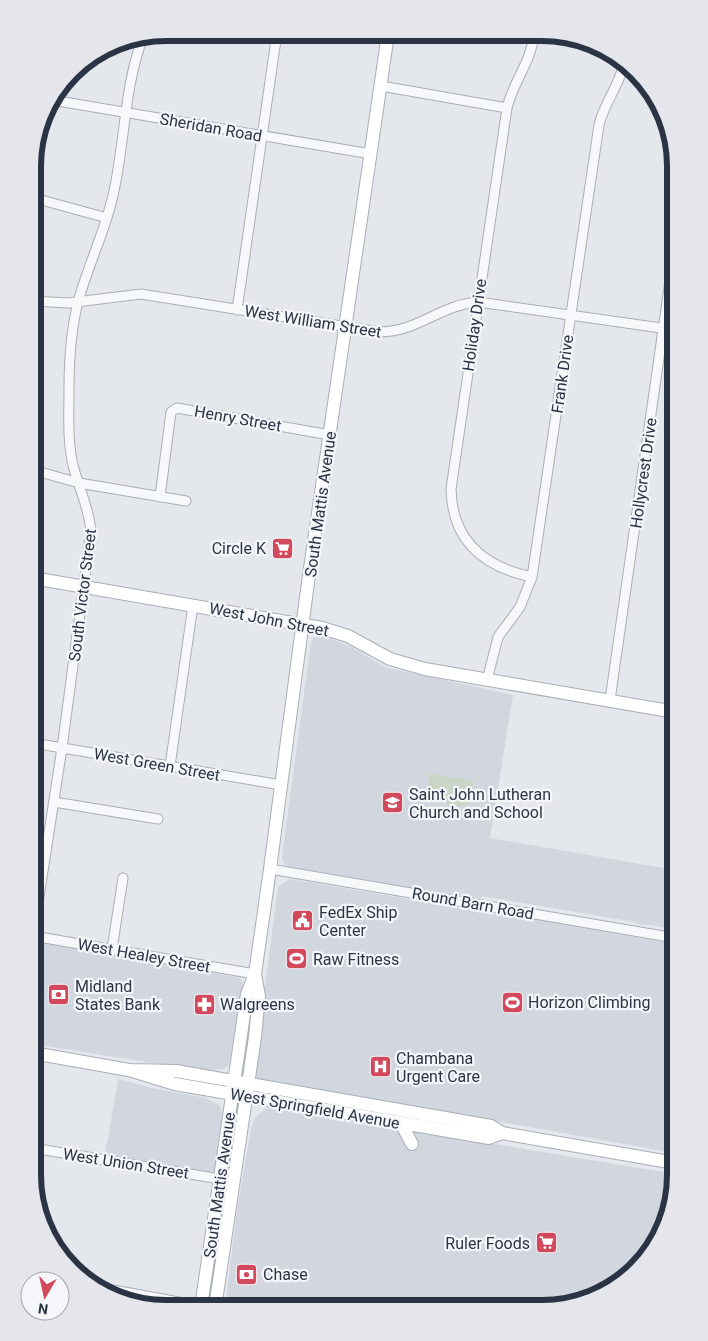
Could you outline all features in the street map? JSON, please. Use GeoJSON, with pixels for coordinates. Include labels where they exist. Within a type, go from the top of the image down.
{"type":"FeatureCollection","features":[{"type":"Feature","properties":{"kind":"main road","name":"South Mattis Avenue"},"geometry":{"type":"LineString","coordinates":[[208,1300],[220,1179],[233,1087],[247,994],[255,974],[303,624],[387,41]]}},
{"type":"Feature","properties":{"kind":"main road","name":"West John Street"},"geometry":{"type":"LineString","coordinates":[[41,579],[332,630],[348,636],[378,653],[406,664],[487,680],[666,710]]}},
{"type":"Feature","properties":{"kind":"main road","name":"South Mattis Avenue"},"geometry":{"type":"LineString","coordinates":[[208,1300],[248,1090],[259,996],[255,974]]}},
{"type":"Feature","properties":{"kind":"main road","name":"West Springfield Avenue"},"geometry":{"type":"LineString","coordinates":[[41,1054],[129,1070],[176,1072],[233,1087],[401,1123],[489,1138],[502,1133]]}},
{"type":"Feature","properties":{"kind":"main road","name":"West Springfield Avenue"},"geometry":{"type":"LineString","coordinates":[[248,1090],[491,1126],[502,1133],[666,1161]]}},
{"type":"Feature","properties":{"kind":"main road"},"geometry":{"type":"LineString","coordinates":[[401,1123],[412,1144]]}},
{"type":"Feature","properties":{"kind":"street"},"geometry":{"type":"LineString","coordinates":[[237,310],[276,41]]}},
{"type":"Feature","properties":{"kind":"street","name":"Holiday Drive"},"geometry":{"type":"LineString","coordinates":[[532,41],[527,62],[510,94],[507,108],[453,473],[451,501],[454,514],[469,543],[484,559],[503,570],[532,577]]}},
{"type":"Feature","properties":{"kind":"street","name":"South Victor Street"},"geometry":{"type":"LineString","coordinates":[[41,885],[62,748],[91,531],[88,508],[71,454],[69,390],[71,338],[78,302],[108,218],[115,187],[132,72],[141,44]]}},
{"type":"Feature","properties":{"kind":"street","name":"Frank Drive"},"geometry":{"type":"LineString","coordinates":[[487,680],[498,638],[523,602],[532,577],[599,126],[605,104],[620,78],[622,70]]}},
{"type":"Feature","properties":{"kind":"street"},"geometry":{"type":"LineString","coordinates":[[381,86],[507,108]]}},
{"type":"Feature","properties":{"kind":"street","name":"Sheridan Road"},"geometry":{"type":"LineString","coordinates":[[60,101],[371,154]]}},
{"type":"Feature","properties":{"kind":"street"},"geometry":{"type":"LineString","coordinates":[[41,200],[108,218]]}},
{"type":"Feature","properties":{"kind":"street","name":"West William Street"},"geometry":{"type":"LineString","coordinates":[[41,300],[78,302],[141,294],[378,332],[401,331],[454,306],[478,302],[664,328]]}},
{"type":"Feature","properties":{"kind":"street","name":"Hollycrest Drive"},"geometry":{"type":"LineString","coordinates":[[610,700],[667,308]]}},
{"type":"Feature","properties":{"kind":"street","name":"Henry Street"},"geometry":{"type":"LineString","coordinates":[[160,497],[172,412],[177,408],[330,435]]}},
{"type":"Feature","properties":{"kind":"street"},"geometry":{"type":"LineString","coordinates":[[41,472],[79,483],[186,501]]}},
{"type":"Feature","properties":{"kind":"street"},"geometry":{"type":"LineString","coordinates":[[170,766],[193,605]]}},
{"type":"Feature","properties":{"kind":"street","name":"West Green Street"},"geometry":{"type":"LineString","coordinates":[[41,744],[281,786]]}},
{"type":"Feature","properties":{"kind":"street"},"geometry":{"type":"LineString","coordinates":[[54,802],[158,819]]}},
{"type":"Feature","properties":{"kind":"street","name":"Round Barn Road"},"geometry":{"type":"LineString","coordinates":[[270,869],[666,937]]}},
{"type":"Feature","properties":{"kind":"street"},"geometry":{"type":"LineString","coordinates":[[112,949],[124,878]]}},
{"type":"Feature","properties":{"kind":"street","name":"West Healey Street"},"geometry":{"type":"LineString","coordinates":[[41,937],[255,974]]}},
{"type":"Feature","properties":{"kind":"street","name":"West Union Street"},"geometry":{"type":"LineString","coordinates":[[41,1149],[220,1179]]}},
{"type":"Feature","properties":{"kind":"street"},"geometry":{"type":"LineString","coordinates":[[124,1292],[168,1300]]}},
{"type":"Feature","properties":{"kind":"shaded area","name":"Saint John Lutheran Church and School"},"geometry":{"type":"Polygon","coordinates":[[[321,635],[352,647],[384,667],[513,695],[490,838],[666,868],[666,928],[639,925],[634,922],[482,896],[481,899],[291,867],[284,864],[282,856],[311,642],[314,637],[321,635]]]}},
{"type":"Feature","properties":{"kind":"shaded area"},"geometry":{"type":"Polygon","coordinates":[[[290,879],[666,943],[666,1151],[253,1078],[278,887],[290,879]]]}},
{"type":"Feature","properties":{"kind":"shaded area"},"geometry":{"type":"Polygon","coordinates":[[[41,942],[240,978],[244,985],[229,1065],[223,1069],[204,1071],[41,1045],[41,942]]]}},
{"type":"Feature","properties":{"kind":"shaded area"},"geometry":{"type":"Polygon","coordinates":[[[118,1079],[152,1088],[206,1098],[220,1106],[224,1118],[215,1170],[208,1173],[105,1155],[118,1079]]]}},
{"type":"Feature","properties":{"kind":"shaded area"},"geometry":{"type":"Polygon","coordinates":[[[278,1107],[309,1112],[338,1121],[447,1136],[666,1173],[664,1199],[660,1215],[641,1251],[618,1274],[597,1287],[566,1297],[542,1300],[226,1300],[236,1217],[251,1129],[254,1119],[267,1108],[278,1107]]]}},
{"type":"Feature","properties":{"kind":"green space"},"geometry":{"type":"Polygon","coordinates":[[[430,774],[474,781],[470,804],[448,808],[446,799],[428,791],[430,774]]]}},
{"type":"Feature","properties":{"kind":"place","name":"Circle K"},"geometry":{"type":"Point","coordinates":[282,548]}},
{"type":"Feature","properties":{"kind":"place","name":"Saint John Lutheran Church and School"},"geometry":{"type":"Point","coordinates":[393,803]}},
{"type":"Feature","properties":{"kind":"place","name":"FedEx Ship Center"},"geometry":{"type":"Point","coordinates":[303,921]}},
{"type":"Feature","properties":{"kind":"place","name":"Raw Fitness"},"geometry":{"type":"Point","coordinates":[297,959]}},
{"type":"Feature","properties":{"kind":"place","name":"Midland States Bank"},"geometry":{"type":"Point","coordinates":[59,995]}},
{"type":"Feature","properties":{"kind":"place","name":"Horizon Climbing"},"geometry":{"type":"Point","coordinates":[512,1002]}},
{"type":"Feature","properties":{"kind":"place","name":"Walgreens"},"geometry":{"type":"Point","coordinates":[204,1004]}},
{"type":"Feature","properties":{"kind":"place","name":"Chambana Urgent Care"},"geometry":{"type":"Point","coordinates":[380,1067]}},
{"type":"Feature","properties":{"kind":"place","name":"Ruler Foods"},"geometry":{"type":"Point","coordinates":[546,1243]}},
{"type":"Feature","properties":{"kind":"place","name":"Chase"},"geometry":{"type":"Point","coordinates":[247,1274]}}]}
